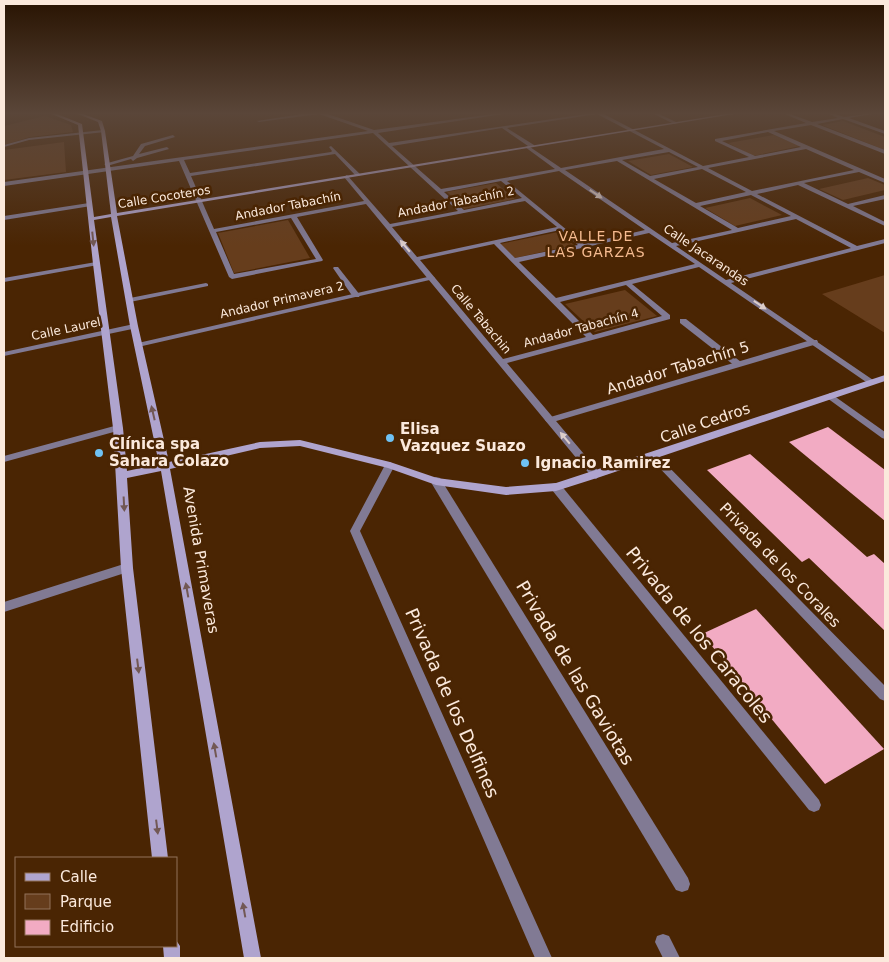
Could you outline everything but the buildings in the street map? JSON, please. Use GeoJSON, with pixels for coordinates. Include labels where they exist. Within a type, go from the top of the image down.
{"type":"FeatureCollection","features":[{"type":"Feature","properties":{"kind":"street"},"geometry":{"type":"LineString","coordinates":[[83,157],[104,333],[118,428],[127,568],[160,857]]}},
{"type":"Feature","properties":{"kind":"street","name":"Avenida Primaveras"},"geometry":{"type":"LineString","coordinates":[[106,157],[114,215],[134,326],[165,467],[252,958]]}},
{"type":"Feature","properties":{"kind":"street"},"geometry":{"type":"LineString","coordinates":[[4,184],[84,173],[140,157]]}},
{"type":"Feature","properties":{"kind":"street"},"geometry":{"type":"LineString","coordinates":[[107,167],[196,157]]}},
{"type":"Feature","properties":{"kind":"street"},"geometry":{"type":"LineString","coordinates":[[188,175],[307,157]]}},
{"type":"Feature","properties":{"kind":"street"},"geometry":{"type":"LineString","coordinates":[[341,157],[358,175]]}},
{"type":"Feature","properties":{"kind":"street"},"geometry":{"type":"LineString","coordinates":[[402,157],[463,212]]}},
{"type":"Feature","properties":{"kind":"street","name":"Calle Cocoteros"},"geometry":{"type":"LineString","coordinates":[[91,219],[468,157]]}},
{"type":"Feature","properties":{"kind":"street","name":"Calle Jacarandas"},"geometry":{"type":"LineString","coordinates":[[542,157],[872,382]]}},
{"type":"Feature","properties":{"kind":"street"},"geometry":{"type":"LineString","coordinates":[[439,191],[629,157]]}},
{"type":"Feature","properties":{"kind":"street"},"geometry":{"type":"LineString","coordinates":[[682,157],[856,248]]}},
{"type":"Feature","properties":{"kind":"street"},"geometry":{"type":"LineString","coordinates":[[649,178],[760,157]]}},
{"type":"Feature","properties":{"kind":"street"},"geometry":{"type":"LineString","coordinates":[[830,157],[885,180]]}},
{"type":"Feature","properties":{"kind":"street"},"geometry":{"type":"LineString","coordinates":[[181,159],[232,277],[320,260],[293,216]]}},
{"type":"Feature","properties":{"kind":"street"},"geometry":{"type":"LineString","coordinates":[[617,159],[737,230]]}},
{"type":"Feature","properties":{"kind":"street"},"geometry":{"type":"LineString","coordinates":[[694,205],[860,170]]}},
{"type":"Feature","properties":{"kind":"street","name":"Calle Tabachin"},"geometry":{"type":"LineString","coordinates":[[348,177],[596,475]]}},
{"type":"Feature","properties":{"kind":"street"},"geometry":{"type":"LineString","coordinates":[[503,180],[583,246]]}},
{"type":"Feature","properties":{"kind":"street"},"geometry":{"type":"LineString","coordinates":[[799,183],[885,224]]}},
{"type":"Feature","properties":{"kind":"street"},"geometry":{"type":"LineString","coordinates":[[847,206],[885,197]]}},
{"type":"Feature","properties":{"kind":"street","name":"Andador Tabachín 2"},"geometry":{"type":"LineString","coordinates":[[388,226],[527,200]]}},
{"type":"Feature","properties":{"kind":"street","name":"Andador Tabachín"},"geometry":{"type":"LineString","coordinates":[[212,231],[368,202]]}},
{"type":"Feature","properties":{"kind":"street"},"geometry":{"type":"LineString","coordinates":[[4,218],[89,205]]}},
{"type":"Feature","properties":{"kind":"street"},"geometry":{"type":"LineString","coordinates":[[672,246],[796,216]]}},
{"type":"Feature","properties":{"kind":"street"},"geometry":{"type":"LineString","coordinates":[[416,259],[562,228]]}},
{"type":"Feature","properties":{"kind":"street"},"geometry":{"type":"LineString","coordinates":[[513,261],[650,231]]}},
{"type":"Feature","properties":{"kind":"street"},"geometry":{"type":"LineString","coordinates":[[725,282],[885,241]]}},
{"type":"Feature","properties":{"kind":"street"},"geometry":{"type":"LineString","coordinates":[[494,242],[591,337]]}},
{"type":"Feature","properties":{"kind":"street"},"geometry":{"type":"LineString","coordinates":[[4,280],[96,264]]}},
{"type":"Feature","properties":{"kind":"street"},"geometry":{"type":"LineString","coordinates":[[554,301],[700,265]]}},
{"type":"Feature","properties":{"kind":"street"},"geometry":{"type":"LineString","coordinates":[[336,268],[356,295]]}},
{"type":"Feature","properties":{"kind":"street","name":"Andador Primavera 2"},"geometry":{"type":"LineString","coordinates":[[138,345],[432,278]]}},
{"type":"Feature","properties":{"kind":"street","name":"Andador Tabachín 4"},"geometry":{"type":"LineString","coordinates":[[502,362],[667,317],[627,283]]}},
{"type":"Feature","properties":{"kind":"street"},"geometry":{"type":"LineString","coordinates":[[130,300],[206,286]]}},
{"type":"Feature","properties":{"kind":"street"},"geometry":{"type":"LineString","coordinates":[[683,321],[738,364]]}},
{"type":"Feature","properties":{"kind":"street","name":"Calle Laurel"},"geometry":{"type":"LineString","coordinates":[[4,354],[134,326]]}},
{"type":"Feature","properties":{"kind":"street","name":"Andador Tabachín 5"},"geometry":{"type":"LineString","coordinates":[[550,420],[814,342]]}},
{"type":"Feature","properties":{"kind":"street","name":"Calle Cedros"},"geometry":{"type":"LineString","coordinates":[[122,476],[260,445],[300,443],[390,465],[436,481],[506,491],[556,486],[596,475],[885,378]]}},
{"type":"Feature","properties":{"kind":"street"},"geometry":{"type":"LineString","coordinates":[[830,396],[885,436]]}},
{"type":"Feature","properties":{"kind":"street"},"geometry":{"type":"LineString","coordinates":[[4,459],[118,428]]}},
{"type":"Feature","properties":{"kind":"street","name":"Privada de los Corales"},"geometry":{"type":"LineString","coordinates":[[653,456],[885,695]]}},
{"type":"Feature","properties":{"kind":"street","name":"Privada de los Delfines"},"geometry":{"type":"LineString","coordinates":[[390,465],[355,531],[544,958]]}},
{"type":"Feature","properties":{"kind":"street","name":"Privada de las Gaviotas"},"geometry":{"type":"LineString","coordinates":[[436,481],[682,884]]}},
{"type":"Feature","properties":{"kind":"street","name":"Privada de los Caracoles"},"geometry":{"type":"LineString","coordinates":[[556,486],[814,805]]}},
{"type":"Feature","properties":{"kind":"street"},"geometry":{"type":"LineString","coordinates":[[4,607],[127,568]]}},
{"type":"Feature","properties":{"kind":"street"},"geometry":{"type":"LineString","coordinates":[[663,942],[672,958]]}},
{"type":"Feature","properties":{"kind":"green space"},"geometry":{"type":"Polygon","coordinates":[[[4,157],[65,157],[66,172],[4,180],[4,157]]]}},
{"type":"Feature","properties":{"kind":"green space"},"geometry":{"type":"Polygon","coordinates":[[[652,157],[674,157],[693,167],[651,175],[628,161],[652,157]]]}},
{"type":"Feature","properties":{"kind":"green space"},"geometry":{"type":"Polygon","coordinates":[[[868,178],[885,185],[885,190],[843,200],[819,189],[868,178]]]}},
{"type":"Feature","properties":{"kind":"green space"},"geometry":{"type":"Polygon","coordinates":[[[496,183],[515,199],[464,209],[447,192],[496,183]]]}},
{"type":"Feature","properties":{"kind":"green space"},"geometry":{"type":"Polygon","coordinates":[[[750,198],[782,215],[735,226],[705,208],[750,198]]]}},
{"type":"Feature","properties":{"kind":"green space"},"geometry":{"type":"Polygon","coordinates":[[[288,220],[310,258],[234,273],[218,233],[288,220]]]}},
{"type":"Feature","properties":{"kind":"green space"},"geometry":{"type":"Polygon","coordinates":[[[558,232],[574,245],[515,258],[500,244],[558,232]]]}},
{"type":"Feature","properties":{"kind":"green space"},"geometry":{"type":"Polygon","coordinates":[[[885,275],[885,333],[822,294],[885,275]]]}},
{"type":"Feature","properties":{"kind":"green space"},"geometry":{"type":"Polygon","coordinates":[[[625,290],[657,316],[595,332],[565,304],[625,290]]]}},
{"type":"Feature","properties":{"kind":"place","name":"Elisa Vazquez Suazo"},"geometry":{"type":"Point","coordinates":[390,438]}},
{"type":"Feature","properties":{"kind":"place","name":"Clínica spa Sahara Colazo"},"geometry":{"type":"Point","coordinates":[99,453]}},
{"type":"Feature","properties":{"kind":"place","name":"Ignacio Ramirez"},"geometry":{"type":"Point","coordinates":[525,463]}},
{"type":"Feature","properties":{"kind":"district","name":"VALLE DE LAS GARZAS"},"geometry":{"type":"Point","coordinates":[596,244]}}]}
